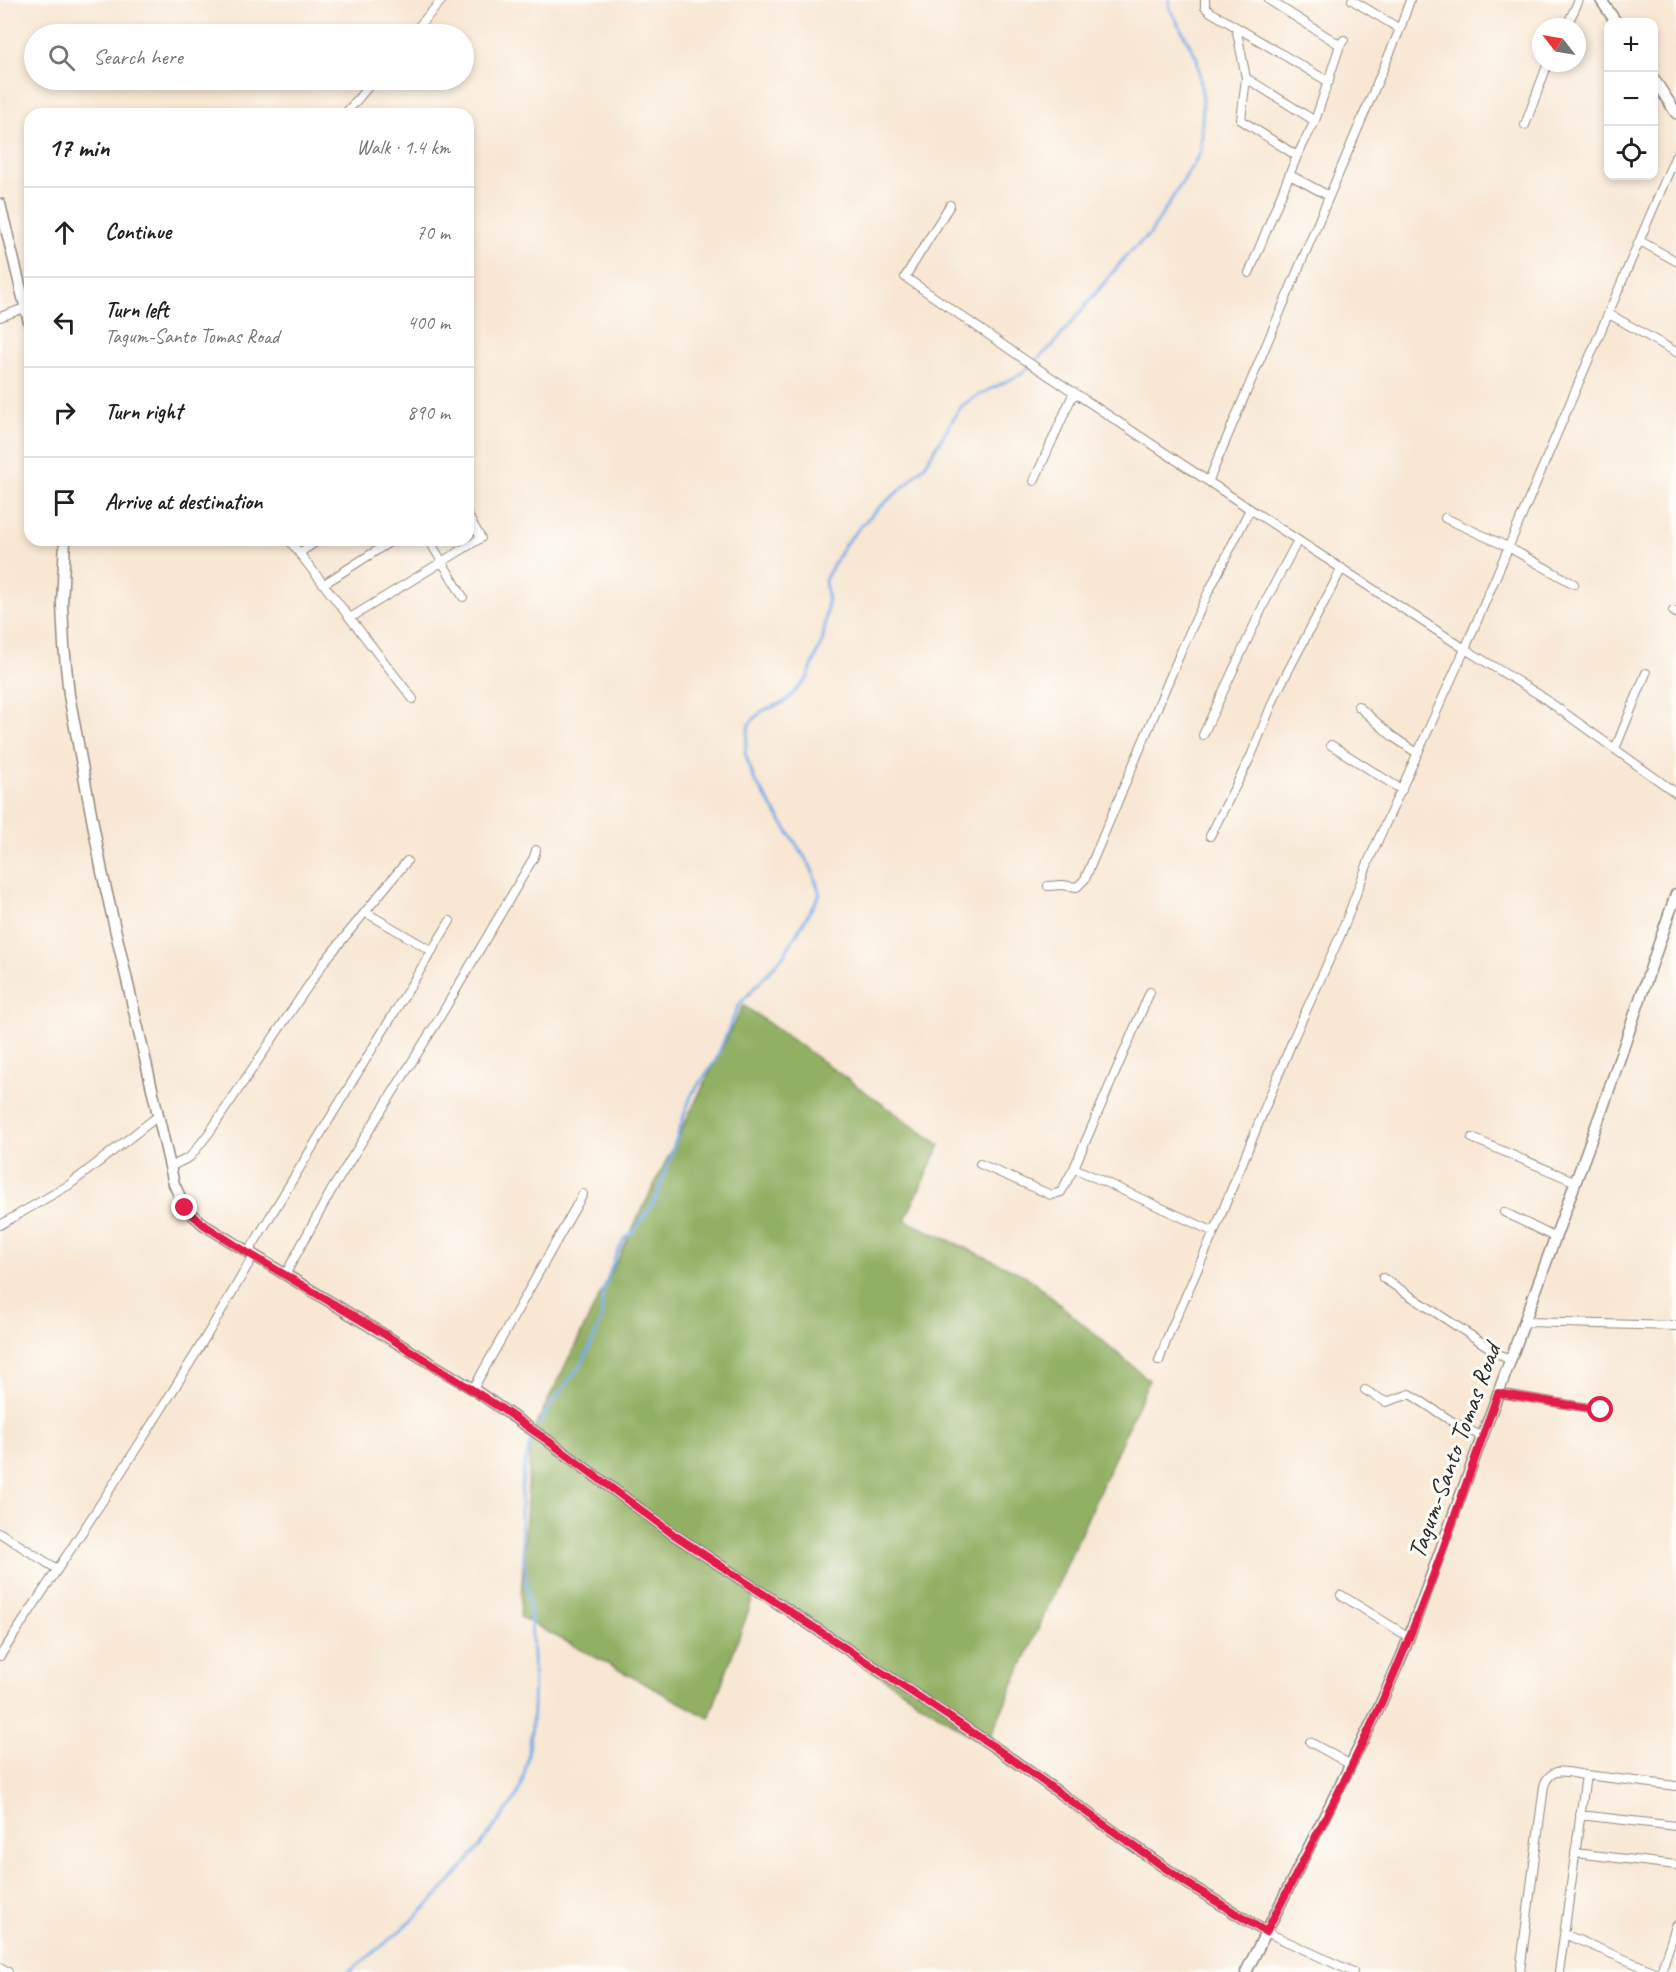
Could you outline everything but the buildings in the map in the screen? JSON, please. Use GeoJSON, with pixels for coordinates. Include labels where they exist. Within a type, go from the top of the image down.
{"type":"FeatureCollection","features":[{"type":"Feature","properties":{"kind":"street"},"geometry":{"type":"LineString","coordinates":[[421,24],[442,0]]}},
{"type":"Feature","properties":{"kind":"street"},"geometry":{"type":"LineString","coordinates":[[1205,0],[1205,7],[1209,11],[1329,82]]}},
{"type":"Feature","properties":{"kind":"street"},"geometry":{"type":"LineString","coordinates":[[1249,273],[1297,156],[1315,121],[1342,42],[1269,0]]}},
{"type":"Feature","properties":{"kind":"street"},"geometry":{"type":"LineString","coordinates":[[1352,0],[1400,29]]}},
{"type":"Feature","properties":{"kind":"street"},"geometry":{"type":"LineString","coordinates":[[1209,480],[1400,29],[1410,0]]}},
{"type":"Feature","properties":{"kind":"street"},"geometry":{"type":"LineString","coordinates":[[1570,18],[1579,0]]}},
{"type":"Feature","properties":{"kind":"street"},"geometry":{"type":"LineString","coordinates":[[1601,0],[1613,18]]}},
{"type":"Feature","properties":{"kind":"street"},"geometry":{"type":"LineString","coordinates":[[1236,27],[1246,78],[1240,120],[1297,156]]}},
{"type":"Feature","properties":{"kind":"street"},"geometry":{"type":"LineString","coordinates":[[1525,125],[1545,72]]}},
{"type":"Feature","properties":{"kind":"street"},"geometry":{"type":"LineString","coordinates":[[1246,78],[1315,121]]}},
{"type":"Feature","properties":{"kind":"street"},"geometry":{"type":"LineString","coordinates":[[1658,86],[1676,113]]}},
{"type":"Feature","properties":{"kind":"street"},"geometry":{"type":"LineString","coordinates":[[350,108],[365,90]]}},
{"type":"Feature","properties":{"kind":"street"},"geometry":{"type":"LineString","coordinates":[[1159,1361],[1294,1037],[1319,985],[1369,860],[1465,649],[1676,155]]}},
{"type":"Feature","properties":{"kind":"street"},"geometry":{"type":"LineString","coordinates":[[1290,175],[1329,196]]}},
{"type":"Feature","properties":{"kind":"street"},"geometry":{"type":"LineString","coordinates":[[0,204],[24,292]]}},
{"type":"Feature","properties":{"kind":"street"},"geometry":{"type":"LineString","coordinates":[[950,205],[905,277],[1022,358],[1298,540],[1541,696],[1676,793]]}},
{"type":"Feature","properties":{"kind":"street"},"geometry":{"type":"LineString","coordinates":[[1640,241],[1676,261]]}},
{"type":"Feature","properties":{"kind":"street"},"geometry":{"type":"LineString","coordinates":[[0,317],[24,308]]}},
{"type":"Feature","properties":{"kind":"street"},"geometry":{"type":"LineString","coordinates":[[1609,314],[1676,352]]}},
{"type":"Feature","properties":{"kind":"street"},"geometry":{"type":"LineString","coordinates":[[1034,481],[1074,392]]}},
{"type":"Feature","properties":{"kind":"street"},"geometry":{"type":"LineString","coordinates":[[1048,886],[1077,887],[1085,879],[1182,649],[1250,508]]}},
{"type":"Feature","properties":{"kind":"street"},"geometry":{"type":"LineString","coordinates":[[1445,518],[1508,547],[1574,584]]}},
{"type":"Feature","properties":{"kind":"street"},"geometry":{"type":"LineString","coordinates":[[474,526],[481,538],[474,542]]}},
{"type":"Feature","properties":{"kind":"street"},"geometry":{"type":"LineString","coordinates":[[1203,735],[1264,604],[1298,540]]}},
{"type":"Feature","properties":{"kind":"street"},"geometry":{"type":"LineString","coordinates":[[64,546],[62,604],[69,695],[102,872],[174,1184],[185,1208],[204,1225],[250,1255],[473,1389],[547,1440],[673,1534],[993,1746],[1185,1882],[1266,1932],[1353,1972]]}},
{"type":"Feature","properties":{"kind":"street"},"geometry":{"type":"LineString","coordinates":[[294,546],[413,699]]}},
{"type":"Feature","properties":{"kind":"street"},"geometry":{"type":"LineString","coordinates":[[299,553],[310,546]]}},
{"type":"Feature","properties":{"kind":"street"},"geometry":{"type":"LineString","coordinates":[[324,584],[384,546]]}},
{"type":"Feature","properties":{"kind":"street"},"geometry":{"type":"LineString","coordinates":[[433,546],[463,597]]}},
{"type":"Feature","properties":{"kind":"street"},"geometry":{"type":"LineString","coordinates":[[350,618],[467,546]]}},
{"type":"Feature","properties":{"kind":"street"},"geometry":{"type":"LineString","coordinates":[[1210,836],[1251,756],[1276,694],[1342,568]]}},
{"type":"Feature","properties":{"kind":"street"},"geometry":{"type":"LineString","coordinates":[[1615,749],[1646,673]]}},
{"type":"Feature","properties":{"kind":"street"},"geometry":{"type":"LineString","coordinates":[[1358,706],[1392,736],[1417,753]]}},
{"type":"Feature","properties":{"kind":"street"},"geometry":{"type":"LineString","coordinates":[[1331,745],[1402,790]]}},
{"type":"Feature","properties":{"kind":"street"},"geometry":{"type":"LineString","coordinates":[[285,1275],[331,1191],[437,1022],[536,850]]}},
{"type":"Feature","properties":{"kind":"street"},"geometry":{"type":"LineString","coordinates":[[170,1167],[190,1157],[209,1133],[325,961],[407,861]]}},
{"type":"Feature","properties":{"kind":"street","name":"Tagum-Santo Tomas Road"},"geometry":{"type":"LineString","coordinates":[[1246,1972],[1351,1765],[1384,1697],[1409,1637],[1556,1238],[1676,894]]}},
{"type":"Feature","properties":{"kind":"street"},"geometry":{"type":"LineString","coordinates":[[365,912],[432,951]]}},
{"type":"Feature","properties":{"kind":"street"},"geometry":{"type":"LineString","coordinates":[[0,1656],[177,1386],[250,1255],[450,921]]}},
{"type":"Feature","properties":{"kind":"street"},"geometry":{"type":"LineString","coordinates":[[980,1164],[1051,1195],[1061,1192],[1074,1168],[1150,992]]}},
{"type":"Feature","properties":{"kind":"street"},"geometry":{"type":"LineString","coordinates":[[0,1225],[69,1185],[158,1116]]}},
{"type":"Feature","properties":{"kind":"street"},"geometry":{"type":"LineString","coordinates":[[1472,1138],[1576,1182]]}},
{"type":"Feature","properties":{"kind":"street"},"geometry":{"type":"LineString","coordinates":[[1074,1168],[1214,1232]]}},
{"type":"Feature","properties":{"kind":"street"},"geometry":{"type":"LineString","coordinates":[[473,1389],[583,1194]]}},
{"type":"Feature","properties":{"kind":"street"},"geometry":{"type":"LineString","coordinates":[[1504,1212],[1556,1238]]}},
{"type":"Feature","properties":{"kind":"street"},"geometry":{"type":"LineString","coordinates":[[1383,1278],[1510,1361]]}},
{"type":"Feature","properties":{"kind":"street"},"geometry":{"type":"LineString","coordinates":[[1525,1322],[1676,1326]]}},
{"type":"Feature","properties":{"kind":"street"},"geometry":{"type":"LineString","coordinates":[[1365,1390],[1386,1402],[1410,1394],[1453,1422],[1483,1437]]}},
{"type":"Feature","properties":{"kind":"street"},"geometry":{"type":"LineString","coordinates":[[1498,1393],[1601,1410]]}},
{"type":"Feature","properties":{"kind":"street"},"geometry":{"type":"LineString","coordinates":[[0,1533],[57,1569]]}},
{"type":"Feature","properties":{"kind":"street"},"geometry":{"type":"LineString","coordinates":[[1341,1596],[1409,1637]]}},
{"type":"Feature","properties":{"kind":"street"},"geometry":{"type":"LineString","coordinates":[[1310,1742],[1351,1765]]}},
{"type":"Feature","properties":{"kind":"street"},"geometry":{"type":"LineString","coordinates":[[1520,1972],[1544,1785],[1547,1777],[1556,1771],[1676,1786]]}},
{"type":"Feature","properties":{"kind":"street"},"geometry":{"type":"LineString","coordinates":[[1559,1972],[1586,1775]]}},
{"type":"Feature","properties":{"kind":"street"},"geometry":{"type":"LineString","coordinates":[[1580,1815],[1676,1827]]}},
{"type":"Feature","properties":{"kind":"street"},"geometry":{"type":"LineString","coordinates":[[1575,1853],[1676,1865]]}},
{"type":"Feature","properties":{"kind":"street"},"geometry":{"type":"LineString","coordinates":[[1661,1972],[1676,1926]]}},
{"type":"Feature","properties":{"kind":"street"},"geometry":{"type":"LineString","coordinates":[[1564,1934],[1655,1972]]}},
{"type":"Feature","properties":{"kind":"street"},"geometry":{"type":"LineString","coordinates":[[0,1967],[8,1972]]}},
{"type":"Feature","properties":{"kind":"green space"},"geometry":{"type":"Polygon","coordinates":[[[743,1005],[940,1145],[905,1220],[1026,1276],[1149,1380],[986,1746],[755,1593],[709,1718],[520,1617],[531,1435],[743,1005]]]}},
{"type":"Feature","properties":{"kind":"waterway"},"geometry":{"type":"LineString","coordinates":[[539,1425],[582,1363],[595,1336],[601,1321],[603,1291],[616,1255],[624,1239],[633,1232],[656,1199],[692,1094],[716,1060],[738,1006],[784,955],[820,894],[811,867],[754,779],[745,753],[749,724],[762,711],[785,702],[807,679],[823,639],[828,601],[825,580],[845,544],[874,512],[906,485],[925,465],[960,408],[973,398],[1021,374],[1054,344],[1127,255],[1150,234],[1201,152],[1203,99],[1197,58],[1170,9],[1169,0]]}},
{"type":"Feature","properties":{"kind":"waterway"},"geometry":{"type":"LineString","coordinates":[[349,1972],[405,1927],[451,1881],[509,1807],[521,1785],[530,1740],[534,1691],[521,1494],[527,1454],[533,1437]]}},
{"type":"Feature","properties":{"kind":"route"},"geometry":{"type":"LineString","coordinates":[[185,1208],[204,1225],[248,1253],[439,1367],[499,1407],[673,1534],[993,1746],[1185,1882],[1230,1912],[1266,1932],[1377,1712],[1403,1653],[1498,1393],[1601,1410]]}}]}
